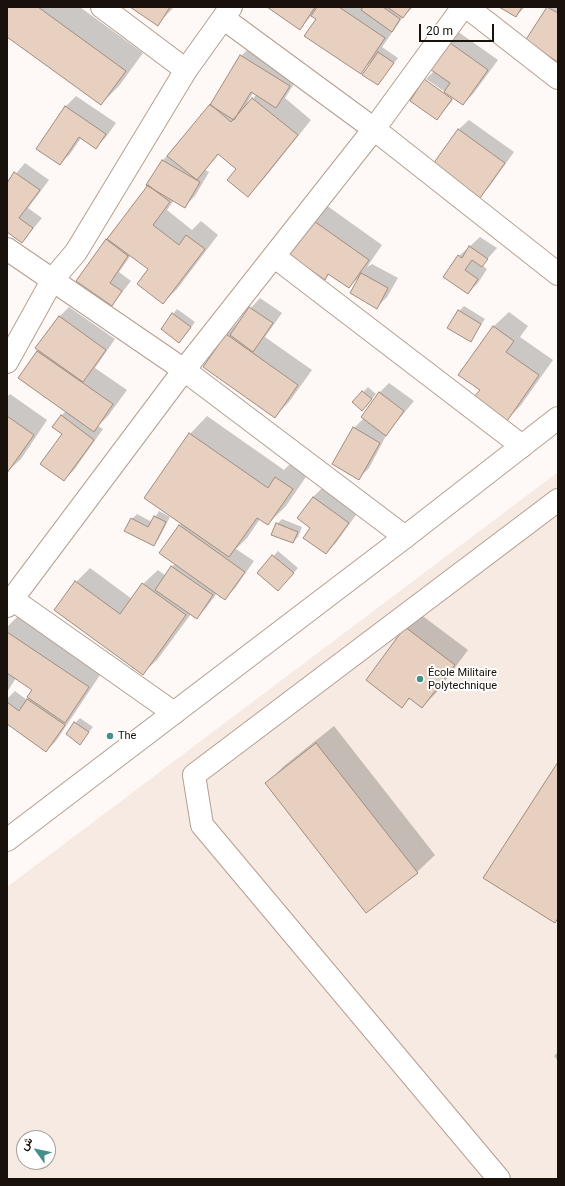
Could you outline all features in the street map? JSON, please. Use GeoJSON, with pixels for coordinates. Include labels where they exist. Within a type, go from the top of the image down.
{"type":"FeatureCollection","features":[{"type":"Feature","properties":{"kind":"street"},"geometry":{"type":"LineString","coordinates":[[102,7],[186,70]]}},
{"type":"Feature","properties":{"kind":"street"},"geometry":{"type":"LineString","coordinates":[[174,713],[9,602],[184,370],[275,257],[374,129],[463,7]]}},
{"type":"Feature","properties":{"kind":"street"},"geometry":{"type":"LineString","coordinates":[[466,7],[558,78]]}},
{"type":"Feature","properties":{"kind":"street"},"geometry":{"type":"LineString","coordinates":[[7,360],[53,279],[76,252],[186,70],[227,12],[558,274]]}},
{"type":"Feature","properties":{"kind":"street"},"geometry":{"type":"LineString","coordinates":[[7,249],[184,370],[405,537]]}},
{"type":"Feature","properties":{"kind":"street"},"geometry":{"type":"LineString","coordinates":[[275,257],[522,446]]}},
{"type":"Feature","properties":{"kind":"street"},"geometry":{"type":"LineString","coordinates":[[7,840],[405,537],[558,418]]}},
{"type":"Feature","properties":{"kind":"street"},"geometry":{"type":"LineString","coordinates":[[499,1179],[202,825],[194,775],[558,500]]}},
{"type":"Feature","properties":{"kind":"shaded area","name":"École Militaire Polytechnique"},"geometry":{"type":"Polygon","coordinates":[[[558,472],[558,1179],[7,1179],[7,887],[558,472]]]}},
{"type":"Feature","properties":{"kind":"building"},"geometry":{"type":"Polygon","coordinates":[[[7,7],[38,7],[126,71],[101,105],[7,37],[7,7]]]}},
{"type":"Feature","properties":{"kind":"building"},"geometry":{"type":"Polygon","coordinates":[[[130,7],[170,7],[158,26],[130,7]]]}},
{"type":"Feature","properties":{"kind":"building"},"geometry":{"type":"Polygon","coordinates":[[[267,7],[315,7],[300,30],[267,7]]]}},
{"type":"Feature","properties":{"kind":"building"},"geometry":{"type":"Polygon","coordinates":[[[317,7],[339,7],[385,38],[361,74],[304,36],[316,19],[311,16],[317,7]]]}},
{"type":"Feature","properties":{"kind":"building"},"geometry":{"type":"Polygon","coordinates":[[[363,7],[383,7],[400,19],[392,32],[361,10],[363,7]]]}},
{"type":"Feature","properties":{"kind":"building"},"geometry":{"type":"Polygon","coordinates":[[[387,7],[411,7],[403,18],[387,7]]]}},
{"type":"Feature","properties":{"kind":"building"},"geometry":{"type":"Polygon","coordinates":[[[499,7],[522,7],[516,17],[499,7]]]}},
{"type":"Feature","properties":{"kind":"building"},"geometry":{"type":"Polygon","coordinates":[[[547,7],[558,13],[558,62],[525,41],[547,7]]]}},
{"type":"Feature","properties":{"kind":"building"},"geometry":{"type":"Polygon","coordinates":[[[446,40],[488,70],[463,105],[444,92],[450,83],[427,67],[446,40]]]}},
{"type":"Feature","properties":{"kind":"building"},"geometry":{"type":"Polygon","coordinates":[[[378,52],[394,63],[378,85],[362,75],[378,52]]]}},
{"type":"Feature","properties":{"kind":"building"},"geometry":{"type":"Polygon","coordinates":[[[240,55],[290,86],[276,108],[251,92],[234,120],[210,105],[240,55]]]}},
{"type":"Feature","properties":{"kind":"building"},"geometry":{"type":"Polygon","coordinates":[[[424,79],[452,99],[437,120],[410,101],[424,79]]]}},
{"type":"Feature","properties":{"kind":"building"},"geometry":{"type":"Polygon","coordinates":[[[252,98],[298,135],[248,197],[227,180],[236,169],[218,154],[197,180],[167,156],[210,104],[231,122],[252,98]]]}},
{"type":"Feature","properties":{"kind":"building"},"geometry":{"type":"Polygon","coordinates":[[[65,106],[106,134],[96,149],[79,137],[60,165],[36,149],[65,106]]]}},
{"type":"Feature","properties":{"kind":"building"},"geometry":{"type":"Polygon","coordinates":[[[458,129],[505,163],[480,198],[433,164],[458,129]]]}},
{"type":"Feature","properties":{"kind":"building"},"geometry":{"type":"Polygon","coordinates":[[[162,160],[200,182],[185,208],[146,185],[162,160]]]}},
{"type":"Feature","properties":{"kind":"building"},"geometry":{"type":"Polygon","coordinates":[[[14,172],[40,190],[19,218],[33,228],[22,243],[7,232],[7,183],[14,172]]]}},
{"type":"Feature","properties":{"kind":"building"},"geometry":{"type":"Polygon","coordinates":[[[148,185],[170,202],[153,225],[179,245],[186,235],[205,249],[163,304],[137,284],[148,269],[107,239],[148,185]]]}},
{"type":"Feature","properties":{"kind":"building"},"geometry":{"type":"Polygon","coordinates":[[[311,219],[369,260],[349,288],[328,274],[325,280],[287,253],[311,219]]]}},
{"type":"Feature","properties":{"kind":"building"},"geometry":{"type":"Polygon","coordinates":[[[106,239],[128,256],[110,283],[122,291],[112,306],[76,281],[106,239]]]}},
{"type":"Feature","properties":{"kind":"building"},"geometry":{"type":"Polygon","coordinates":[[[469,246],[488,259],[482,267],[472,260],[465,270],[478,279],[468,294],[443,277],[458,255],[462,258],[469,246]]]}},
{"type":"Feature","properties":{"kind":"building"},"geometry":{"type":"Polygon","coordinates":[[[361,273],[388,288],[377,309],[350,293],[361,273]]]}},
{"type":"Feature","properties":{"kind":"building"},"geometry":{"type":"Polygon","coordinates":[[[249,307],[273,323],[253,352],[230,335],[249,307]]]}},
{"type":"Feature","properties":{"kind":"building"},"geometry":{"type":"Polygon","coordinates":[[[458,310],[481,324],[471,342],[447,328],[458,310]]]}},
{"type":"Feature","properties":{"kind":"building"},"geometry":{"type":"Polygon","coordinates":[[[172,313],[191,327],[179,343],[161,329],[172,313]]]}},
{"type":"Feature","properties":{"kind":"building"},"geometry":{"type":"Polygon","coordinates":[[[59,316],[106,350],[83,382],[35,348],[59,316]]]}},
{"type":"Feature","properties":{"kind":"building"},"geometry":{"type":"Polygon","coordinates":[[[493,326],[514,341],[506,352],[539,375],[507,421],[473,398],[480,390],[458,375],[493,326]]]}},
{"type":"Feature","properties":{"kind":"building"},"geometry":{"type":"Polygon","coordinates":[[[226,334],[298,385],[275,418],[203,367],[226,334]]]}},
{"type":"Feature","properties":{"kind":"building"},"geometry":{"type":"Polygon","coordinates":[[[37,351],[113,404],[94,432],[18,378],[37,351]]]}},
{"type":"Feature","properties":{"kind":"building"},"geometry":{"type":"Polygon","coordinates":[[[362,391],[372,399],[362,411],[352,402],[362,391]]]}},
{"type":"Feature","properties":{"kind":"building"},"geometry":{"type":"Polygon","coordinates":[[[379,392],[404,411],[386,436],[361,417],[379,392]]]}},
{"type":"Feature","properties":{"kind":"building"},"geometry":{"type":"Polygon","coordinates":[[[61,415],[94,440],[64,481],[40,464],[62,434],[52,427],[61,415]]]}},
{"type":"Feature","properties":{"kind":"building"},"geometry":{"type":"Polygon","coordinates":[[[7,416],[34,435],[7,473],[7,416]]]}},
{"type":"Feature","properties":{"kind":"building"},"geometry":{"type":"Polygon","coordinates":[[[353,427],[380,443],[359,480],[332,464],[353,427]]]}},
{"type":"Feature","properties":{"kind":"building"},"geometry":{"type":"Polygon","coordinates":[[[189,433],[268,488],[275,477],[293,489],[268,525],[257,518],[229,557],[144,498],[189,433]]]}},
{"type":"Feature","properties":{"kind":"building"},"geometry":{"type":"Polygon","coordinates":[[[313,497],[349,523],[326,554],[303,538],[310,528],[297,518],[313,497]]]}},
{"type":"Feature","properties":{"kind":"building"},"geometry":{"type":"Polygon","coordinates":[[[154,516],[166,522],[154,546],[124,531],[131,518],[148,527],[154,516]]]}},
{"type":"Feature","properties":{"kind":"building"},"geometry":{"type":"Polygon","coordinates":[[[276,523],[298,532],[293,543],[271,535],[276,523]]]}},
{"type":"Feature","properties":{"kind":"building"},"geometry":{"type":"Polygon","coordinates":[[[179,525],[245,572],[225,600],[159,553],[179,525]]]}},
{"type":"Feature","properties":{"kind":"building"},"geometry":{"type":"Polygon","coordinates":[[[272,555],[294,573],[278,591],[257,573],[272,555]]]}},
{"type":"Feature","properties":{"kind":"building"},"geometry":{"type":"Polygon","coordinates":[[[171,566],[213,595],[197,619],[155,590],[171,566]]]}},
{"type":"Feature","properties":{"kind":"building"},"geometry":{"type":"Polygon","coordinates":[[[75,581],[120,614],[142,583],[186,615],[143,675],[54,610],[75,581]]]}},
{"type":"Feature","properties":{"kind":"building"},"geometry":{"type":"Polygon","coordinates":[[[405,627],[455,665],[422,708],[409,698],[402,708],[366,680],[405,627]]]}},
{"type":"Feature","properties":{"kind":"building"},"geometry":{"type":"Polygon","coordinates":[[[7,632],[89,687],[65,723],[27,697],[32,690],[7,673],[7,632]]]}},
{"type":"Feature","properties":{"kind":"building"},"geometry":{"type":"Polygon","coordinates":[[[27,699],[65,725],[46,752],[7,724],[7,702],[19,711],[27,699]]]}},
{"type":"Feature","properties":{"kind":"building"},"geometry":{"type":"Polygon","coordinates":[[[74,722],[89,732],[80,745],[66,734],[74,722]]]}},
{"type":"Feature","properties":{"kind":"building"},"geometry":{"type":"Polygon","coordinates":[[[316,743],[418,873],[366,913],[265,783],[316,743]]]}},
{"type":"Feature","properties":{"kind":"building"},"geometry":{"type":"Polygon","coordinates":[[[558,762],[558,918],[555,923],[483,878],[558,762]]]}},
{"type":"Feature","properties":{"kind":"place","name":"École Militaire Polytechnique"},"geometry":{"type":"Point","coordinates":[420,679]}},
{"type":"Feature","properties":{"kind":"place","name":"The"},"geometry":{"type":"Point","coordinates":[110,736]}}]}
